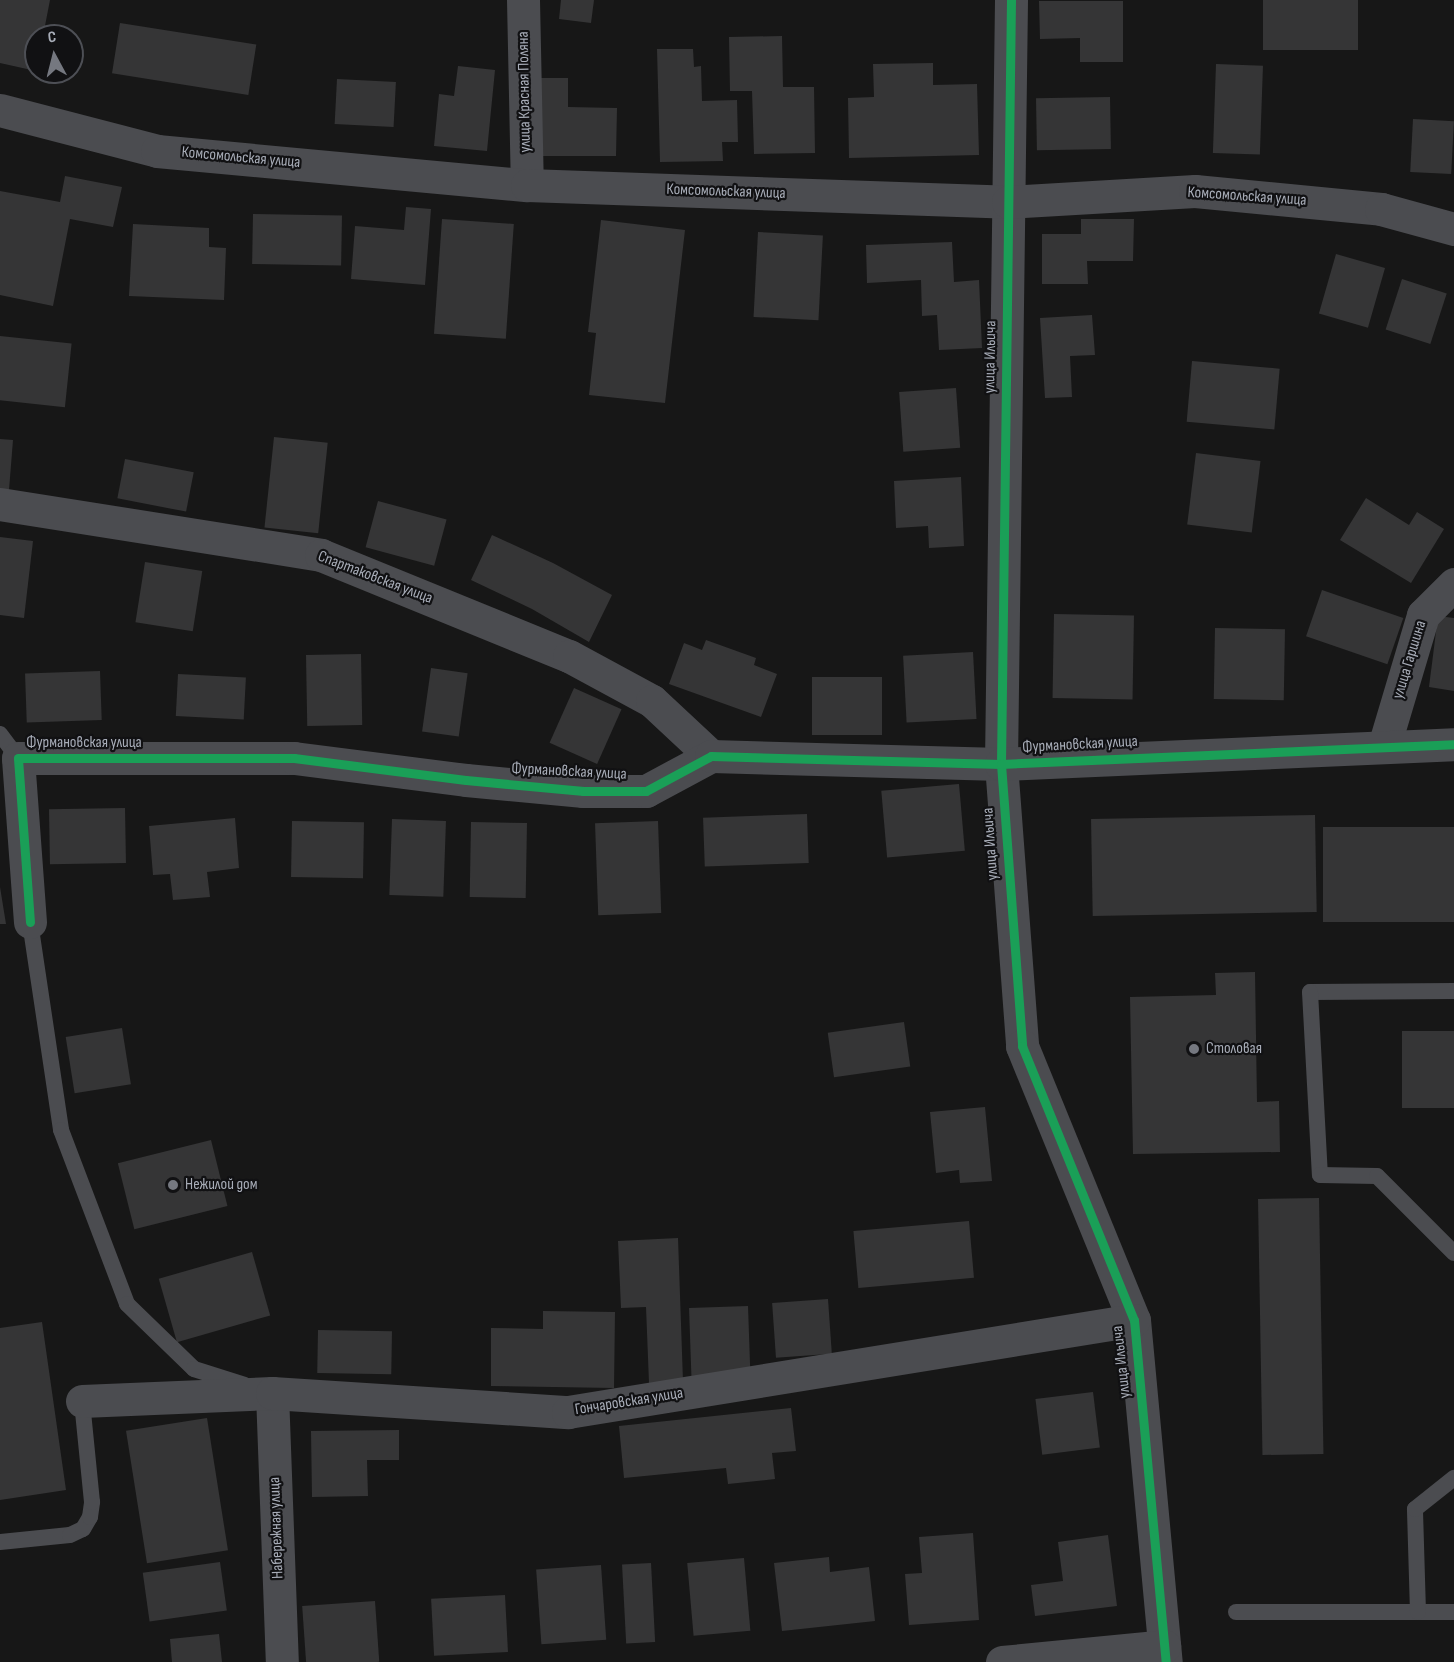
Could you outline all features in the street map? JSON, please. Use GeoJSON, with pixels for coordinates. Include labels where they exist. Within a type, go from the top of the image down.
{"type":"FeatureCollection","features":[{"type":"Feature","properties":{"kind":"street","name":"улица Красная Поляна"},"geometry":{"type":"LineString","coordinates":[[523,0],[527,184]]}},
{"type":"Feature","properties":{"kind":"street","name":"улица Ильича"},"geometry":{"type":"LineString","coordinates":[[1011,0],[1001,764],[1022,1046],[1134,1320],[1165,1654]]}},
{"type":"Feature","properties":{"kind":"street","name":"Комсомольская улица"},"geometry":{"type":"LineString","coordinates":[[0,110],[157,151],[527,184],[1008,202],[1195,191],[1381,209],[1454,228]]}},
{"type":"Feature","properties":{"kind":"street","name":"Спартаковская улица"},"geometry":{"type":"LineString","coordinates":[[0,504],[321,555],[569,656],[652,701],[711,756]]}},
{"type":"Feature","properties":{"kind":"street","name":"улица Гаршина"},"geometry":{"type":"LineString","coordinates":[[1384,746],[1423,615],[1454,584]]}},
{"type":"Feature","properties":{"kind":"street","name":"Фурмановская улица"},"geometry":{"type":"LineString","coordinates":[[30,922],[9,746],[294,758],[466,780],[583,790],[646,791],[711,756],[1001,764],[1454,744]]}},
{"type":"Feature","properties":{"kind":"street","name":"Гончаровская улица"},"geometry":{"type":"LineString","coordinates":[[82,1401],[272,1393],[568,1412],[1134,1320]]}},
{"type":"Feature","properties":{"kind":"street","name":"Набережная улица"},"geometry":{"type":"LineString","coordinates":[[272,1393],[282,1662]]}},
{"type":"Feature","properties":{"kind":"street"},"geometry":{"type":"LineString","coordinates":[[1002,1662],[1165,1654]]}},
{"type":"Feature","properties":{"kind":"lane"},"geometry":{"type":"LineString","coordinates":[[30,922],[61,1130],[127,1304],[194,1369],[272,1393]]}},
{"type":"Feature","properties":{"kind":"lane"},"geometry":{"type":"LineString","coordinates":[[1454,991],[1310,992],[1320,1175],[1377,1176],[1454,1253]]}},
{"type":"Feature","properties":{"kind":"lane"},"geometry":{"type":"LineString","coordinates":[[0,1542],[70,1535],[83,1529],[90,1517],[92,1502],[82,1401]]}},
{"type":"Feature","properties":{"kind":"lane"},"geometry":{"type":"LineString","coordinates":[[1418,1612],[1415,1509],[1454,1478]]}},
{"type":"Feature","properties":{"kind":"lane"},"geometry":{"type":"LineString","coordinates":[[1236,1612],[1454,1612]]}},
{"type":"Feature","properties":{"kind":"building"},"geometry":{"type":"Polygon","coordinates":[[[0,0],[50,0],[45,24],[24,24],[24,68],[0,63],[0,0]]]}},
{"type":"Feature","properties":{"kind":"building"},"geometry":{"type":"Polygon","coordinates":[[[561,0],[594,0],[591,23],[559,19],[561,0]]]}},
{"type":"Feature","properties":{"kind":"building"},"geometry":{"type":"Polygon","coordinates":[[[1263,0],[1358,0],[1358,50],[1263,50],[1263,0]]]}},
{"type":"Feature","properties":{"kind":"building"},"geometry":{"type":"Polygon","coordinates":[[[1039,1],[1123,1],[1123,62],[1080,62],[1080,38],[1040,39],[1039,1]]]}},
{"type":"Feature","properties":{"kind":"building"},"geometry":{"type":"Polygon","coordinates":[[[120,23],[256,45],[248,95],[112,73],[120,23]]]}},
{"type":"Feature","properties":{"kind":"building"},"geometry":{"type":"Polygon","coordinates":[[[782,36],[783,87],[814,87],[815,153],[754,154],[752,91],[730,91],[729,37],[782,36]]]}},
{"type":"Feature","properties":{"kind":"building"},"geometry":{"type":"Polygon","coordinates":[[[657,49],[693,49],[694,67],[701,66],[702,101],[737,100],[738,142],[722,142],[723,161],[660,162],[657,49]]]}},
{"type":"Feature","properties":{"kind":"building"},"geometry":{"type":"Polygon","coordinates":[[[933,63],[933,85],[977,84],[979,155],[849,158],[848,98],[874,97],[873,64],[933,63]]]}},
{"type":"Feature","properties":{"kind":"building"},"geometry":{"type":"Polygon","coordinates":[[[1216,64],[1263,66],[1260,155],[1213,153],[1216,64]]]}},
{"type":"Feature","properties":{"kind":"building"},"geometry":{"type":"Polygon","coordinates":[[[458,66],[495,70],[487,151],[434,146],[439,94],[454,96],[458,66]]]}},
{"type":"Feature","properties":{"kind":"building"},"geometry":{"type":"Polygon","coordinates":[[[535,78],[568,78],[568,107],[617,108],[616,156],[534,156],[535,78]]]}},
{"type":"Feature","properties":{"kind":"building"},"geometry":{"type":"Polygon","coordinates":[[[337,79],[396,82],[394,127],[335,124],[337,79]]]}},
{"type":"Feature","properties":{"kind":"building"},"geometry":{"type":"Polygon","coordinates":[[[1110,97],[1111,149],[1037,150],[1036,98],[1110,97]]]}},
{"type":"Feature","properties":{"kind":"building"},"geometry":{"type":"Polygon","coordinates":[[[1413,119],[1454,121],[1451,174],[1410,172],[1413,119]]]}},
{"type":"Feature","properties":{"kind":"building"},"geometry":{"type":"Polygon","coordinates":[[[65,176],[122,187],[113,227],[70,219],[53,306],[0,295],[0,191],[60,202],[65,176]]]}},
{"type":"Feature","properties":{"kind":"building"},"geometry":{"type":"Polygon","coordinates":[[[406,207],[431,209],[425,285],[351,279],[355,226],[404,230],[406,207]]]}},
{"type":"Feature","properties":{"kind":"building"},"geometry":{"type":"Polygon","coordinates":[[[253,214],[342,216],[341,266],[252,264],[253,214]]]}},
{"type":"Feature","properties":{"kind":"building"},"geometry":{"type":"Polygon","coordinates":[[[442,219],[514,224],[506,339],[434,334],[442,219]]]}},
{"type":"Feature","properties":{"kind":"building"},"geometry":{"type":"Polygon","coordinates":[[[1081,219],[1134,219],[1133,261],[1087,261],[1088,284],[1042,284],[1042,234],[1081,234],[1081,219]]]}},
{"type":"Feature","properties":{"kind":"building"},"geometry":{"type":"Polygon","coordinates":[[[601,220],[685,230],[665,403],[589,395],[596,333],[588,332],[601,220]]]}},
{"type":"Feature","properties":{"kind":"building"},"geometry":{"type":"Polygon","coordinates":[[[133,224],[209,228],[209,247],[226,248],[224,300],[129,296],[133,224]]]}},
{"type":"Feature","properties":{"kind":"building"},"geometry":{"type":"Polygon","coordinates":[[[758,232],[823,235],[818,320],[754,317],[758,232]]]}},
{"type":"Feature","properties":{"kind":"building"},"geometry":{"type":"Polygon","coordinates":[[[952,242],[954,282],[979,280],[982,348],[939,350],[937,315],[922,316],[921,280],[867,283],[866,245],[952,242]]]}},
{"type":"Feature","properties":{"kind":"building"},"geometry":{"type":"Polygon","coordinates":[[[1336,254],[1385,268],[1368,328],[1319,314],[1336,254]]]}},
{"type":"Feature","properties":{"kind":"building"},"geometry":{"type":"Polygon","coordinates":[[[1402,279],[1447,294],[1430,344],[1386,329],[1402,279]]]}},
{"type":"Feature","properties":{"kind":"building"},"geometry":{"type":"Polygon","coordinates":[[[1092,315],[1095,355],[1070,356],[1072,397],[1045,398],[1040,318],[1092,315]]]}},
{"type":"Feature","properties":{"kind":"building"},"geometry":{"type":"Polygon","coordinates":[[[0,336],[72,344],[65,407],[0,400],[0,336]]]}},
{"type":"Feature","properties":{"kind":"building"},"geometry":{"type":"Polygon","coordinates":[[[1192,361],[1280,369],[1274,429],[1187,422],[1192,361]]]}},
{"type":"Feature","properties":{"kind":"building"},"geometry":{"type":"Polygon","coordinates":[[[956,388],[960,448],[903,452],[899,392],[956,388]]]}},
{"type":"Feature","properties":{"kind":"building"},"geometry":{"type":"Polygon","coordinates":[[[274,437],[328,443],[318,533],[264,528],[274,437]]]}},
{"type":"Feature","properties":{"kind":"building"},"geometry":{"type":"Polygon","coordinates":[[[0,439],[13,440],[9,490],[0,489],[0,439]]]}},
{"type":"Feature","properties":{"kind":"building"},"geometry":{"type":"Polygon","coordinates":[[[1196,453],[1261,461],[1252,532],[1187,524],[1196,453]]]}},
{"type":"Feature","properties":{"kind":"building"},"geometry":{"type":"Polygon","coordinates":[[[125,459],[194,472],[186,512],[117,498],[125,459]]]}},
{"type":"Feature","properties":{"kind":"building"},"geometry":{"type":"Polygon","coordinates":[[[961,477],[964,546],[929,548],[928,526],[896,528],[894,481],[961,477]]]}},
{"type":"Feature","properties":{"kind":"building"},"geometry":{"type":"Polygon","coordinates":[[[1366,498],[1409,525],[1417,512],[1444,529],[1411,583],[1340,540],[1366,498]]]}},
{"type":"Feature","properties":{"kind":"building"},"geometry":{"type":"Polygon","coordinates":[[[378,501],[447,519],[434,566],[366,547],[378,501]]]}},
{"type":"Feature","properties":{"kind":"building"},"geometry":{"type":"Polygon","coordinates":[[[492,535],[553,563],[612,595],[589,642],[532,609],[471,580],[492,535]]]}},
{"type":"Feature","properties":{"kind":"building"},"geometry":{"type":"Polygon","coordinates":[[[0,537],[33,541],[24,618],[0,615],[0,537]]]}},
{"type":"Feature","properties":{"kind":"building"},"geometry":{"type":"Polygon","coordinates":[[[145,562],[202,571],[193,631],[135,622],[145,562]]]}},
{"type":"Feature","properties":{"kind":"building"},"geometry":{"type":"Polygon","coordinates":[[[1322,590],[1403,618],[1387,664],[1306,636],[1322,590]]]}},
{"type":"Feature","properties":{"kind":"building"},"geometry":{"type":"Polygon","coordinates":[[[1054,614],[1134,615],[1133,699],[1053,698],[1054,614]]]}},
{"type":"Feature","properties":{"kind":"building"},"geometry":{"type":"Polygon","coordinates":[[[1438,616],[1454,618],[1454,691],[1429,687],[1438,616]]]}},
{"type":"Feature","properties":{"kind":"building"},"geometry":{"type":"Polygon","coordinates":[[[1215,628],[1285,629],[1284,700],[1214,699],[1215,628]]]}},
{"type":"Feature","properties":{"kind":"building"},"geometry":{"type":"Polygon","coordinates":[[[706,640],[756,658],[754,665],[777,674],[761,717],[669,684],[684,643],[702,650],[706,640]]]}},
{"type":"Feature","properties":{"kind":"building"},"geometry":{"type":"Polygon","coordinates":[[[973,652],[977,719],[907,723],[903,656],[973,652]]]}},
{"type":"Feature","properties":{"kind":"building"},"geometry":{"type":"Polygon","coordinates":[[[361,654],[362,725],[307,726],[306,655],[361,654]]]}},
{"type":"Feature","properties":{"kind":"building"},"geometry":{"type":"Polygon","coordinates":[[[431,668],[468,673],[459,737],[422,731],[431,668]]]}},
{"type":"Feature","properties":{"kind":"building"},"geometry":{"type":"Polygon","coordinates":[[[100,671],[102,720],[27,723],[25,674],[100,671]]]}},
{"type":"Feature","properties":{"kind":"building"},"geometry":{"type":"Polygon","coordinates":[[[178,674],[246,678],[244,720],[176,716],[178,674]]]}},
{"type":"Feature","properties":{"kind":"building"},"geometry":{"type":"Polygon","coordinates":[[[812,677],[882,677],[882,735],[812,735],[812,677]]]}},
{"type":"Feature","properties":{"kind":"building"},"geometry":{"type":"Polygon","coordinates":[[[574,688],[622,709],[597,764],[550,743],[574,688]]]}},
{"type":"Feature","properties":{"kind":"building"},"geometry":{"type":"Polygon","coordinates":[[[959,784],[965,851],[887,858],[881,791],[959,784]]]}},
{"type":"Feature","properties":{"kind":"building"},"geometry":{"type":"Polygon","coordinates":[[[125,808],[126,863],[50,864],[49,809],[125,808]]]}},
{"type":"Feature","properties":{"kind":"building"},"geometry":{"type":"Polygon","coordinates":[[[807,814],[809,863],[705,867],[703,818],[807,814]]]}},
{"type":"Feature","properties":{"kind":"building"},"geometry":{"type":"Polygon","coordinates":[[[1315,815],[1317,912],[1093,916],[1091,819],[1315,815]]]}},
{"type":"Feature","properties":{"kind":"building"},"geometry":{"type":"Polygon","coordinates":[[[235,818],[239,868],[207,872],[210,897],[173,900],[170,874],[153,875],[149,826],[235,818]]]}},
{"type":"Feature","properties":{"kind":"building"},"geometry":{"type":"Polygon","coordinates":[[[392,819],[446,821],[443,897],[389,895],[392,819]]]}},
{"type":"Feature","properties":{"kind":"building"},"geometry":{"type":"Polygon","coordinates":[[[292,821],[364,822],[363,878],[291,877],[292,821]]]}},
{"type":"Feature","properties":{"kind":"building"},"geometry":{"type":"Polygon","coordinates":[[[658,821],[661,913],[598,915],[595,823],[658,821]]]}},
{"type":"Feature","properties":{"kind":"building"},"geometry":{"type":"Polygon","coordinates":[[[471,822],[527,823],[526,898],[470,897],[471,822]]]}},
{"type":"Feature","properties":{"kind":"building"},"geometry":{"type":"Polygon","coordinates":[[[1323,827],[1454,827],[1454,922],[1323,922],[1323,827]]]}},
{"type":"Feature","properties":{"kind":"building"},"geometry":{"type":"Polygon","coordinates":[[[0,887],[6,924],[0,924],[0,887]]]}},
{"type":"Feature","properties":{"kind":"building","name":"Столовая"},"geometry":{"type":"Polygon","coordinates":[[[1255,972],[1257,1102],[1279,1101],[1280,1152],[1133,1154],[1130,997],[1216,995],[1215,973],[1255,972]]]}},
{"type":"Feature","properties":{"kind":"building"},"geometry":{"type":"Polygon","coordinates":[[[904,1022],[910,1067],[834,1077],[828,1033],[904,1022]]]}},
{"type":"Feature","properties":{"kind":"building"},"geometry":{"type":"Polygon","coordinates":[[[122,1028],[131,1084],[75,1093],[66,1037],[122,1028]]]}},
{"type":"Feature","properties":{"kind":"building"},"geometry":{"type":"Polygon","coordinates":[[[1402,1031],[1454,1031],[1454,1108],[1402,1108],[1402,1031]]]}},
{"type":"Feature","properties":{"kind":"building"},"geometry":{"type":"Polygon","coordinates":[[[985,1107],[992,1181],[960,1183],[959,1170],[936,1173],[930,1112],[985,1107]]]}},
{"type":"Feature","properties":{"kind":"building","name":"Нежилой дом"},"geometry":{"type":"Polygon","coordinates":[[[211,1140],[227,1206],[134,1229],[118,1163],[211,1140]]]}},
{"type":"Feature","properties":{"kind":"building"},"geometry":{"type":"Polygon","coordinates":[[[1319,1198],[1323,1454],[1262,1455],[1258,1199],[1319,1198]]]}},
{"type":"Feature","properties":{"kind":"building"},"geometry":{"type":"Polygon","coordinates":[[[969,1221],[974,1278],[858,1288],[853,1231],[969,1221]]]}},
{"type":"Feature","properties":{"kind":"building"},"geometry":{"type":"Polygon","coordinates":[[[678,1238],[683,1381],[649,1383],[646,1307],[621,1308],[618,1241],[678,1238]]]}},
{"type":"Feature","properties":{"kind":"building"},"geometry":{"type":"Polygon","coordinates":[[[252,1252],[270,1315],[177,1342],[159,1279],[252,1252]]]}},
{"type":"Feature","properties":{"kind":"building"},"geometry":{"type":"Polygon","coordinates":[[[828,1299],[832,1354],[776,1358],[772,1303],[828,1299]]]}},
{"type":"Feature","properties":{"kind":"building"},"geometry":{"type":"Polygon","coordinates":[[[748,1306],[750,1374],[691,1376],[689,1308],[748,1306]]]}},
{"type":"Feature","properties":{"kind":"building"},"geometry":{"type":"Polygon","coordinates":[[[543,1311],[615,1312],[614,1388],[491,1386],[491,1328],[543,1329],[543,1311]]]}},
{"type":"Feature","properties":{"kind":"building"},"geometry":{"type":"Polygon","coordinates":[[[42,1322],[66,1490],[0,1500],[0,1328],[42,1322]]]}},
{"type":"Feature","properties":{"kind":"building"},"geometry":{"type":"Polygon","coordinates":[[[318,1330],[392,1331],[391,1374],[317,1373],[318,1330]]]}},
{"type":"Feature","properties":{"kind":"building"},"geometry":{"type":"Polygon","coordinates":[[[1093,1392],[1100,1448],[1042,1455],[1035,1399],[1093,1392]]]}},
{"type":"Feature","properties":{"kind":"building"},"geometry":{"type":"Polygon","coordinates":[[[791,1408],[796,1451],[772,1453],[775,1479],[728,1484],[726,1468],[624,1478],[619,1426],[791,1408]]]}},
{"type":"Feature","properties":{"kind":"building"},"geometry":{"type":"Polygon","coordinates":[[[207,1418],[228,1550],[147,1563],[126,1431],[207,1418]]]}},
{"type":"Feature","properties":{"kind":"building"},"geometry":{"type":"Polygon","coordinates":[[[399,1430],[399,1460],[367,1460],[368,1496],[312,1497],[311,1431],[399,1430]]]}},
{"type":"Feature","properties":{"kind":"building"},"geometry":{"type":"Polygon","coordinates":[[[973,1533],[979,1620],[909,1625],[905,1574],[922,1573],[919,1537],[973,1533]]]}},
{"type":"Feature","properties":{"kind":"building"},"geometry":{"type":"Polygon","coordinates":[[[1108,1535],[1117,1606],[1035,1616],[1031,1585],[1063,1581],[1058,1542],[1108,1535]]]}},
{"type":"Feature","properties":{"kind":"building"},"geometry":{"type":"Polygon","coordinates":[[[829,1557],[830,1572],[869,1567],[875,1621],[782,1631],[774,1563],[829,1557]]]}},
{"type":"Feature","properties":{"kind":"building"},"geometry":{"type":"Polygon","coordinates":[[[744,1558],[750,1631],[694,1636],[687,1563],[744,1558]]]}},
{"type":"Feature","properties":{"kind":"building"},"geometry":{"type":"Polygon","coordinates":[[[220,1562],[227,1611],[150,1621],[143,1573],[220,1562]]]}},
{"type":"Feature","properties":{"kind":"building"},"geometry":{"type":"Polygon","coordinates":[[[651,1563],[655,1642],[626,1643],[622,1565],[651,1563]]]}},
{"type":"Feature","properties":{"kind":"building"},"geometry":{"type":"Polygon","coordinates":[[[601,1565],[606,1640],[541,1644],[536,1570],[601,1565]]]}},
{"type":"Feature","properties":{"kind":"building"},"geometry":{"type":"Polygon","coordinates":[[[505,1595],[508,1652],[434,1656],[431,1599],[505,1595]]]}},
{"type":"Feature","properties":{"kind":"building"},"geometry":{"type":"Polygon","coordinates":[[[375,1601],[379,1662],[306,1662],[302,1606],[375,1601]]]}},
{"type":"Feature","properties":{"kind":"building"},"geometry":{"type":"Polygon","coordinates":[[[219,1634],[222,1662],[172,1662],[170,1639],[219,1634]]]}},
{"type":"Feature","properties":{"kind":"cycle path"},"geometry":{"type":"LineString","coordinates":[[1011,0],[1001,764],[1022,1046],[1134,1320],[1166,1662]]}},
{"type":"Feature","properties":{"kind":"cycle path"},"geometry":{"type":"LineString","coordinates":[[30,922],[18,758],[294,758],[466,780],[583,791],[646,791],[711,756],[1001,764],[1454,744]]}},
{"type":"Feature","properties":{"kind":"place","name":"Столовая"},"geometry":{"type":"Point","coordinates":[1194,1049]}},
{"type":"Feature","properties":{"kind":"place","name":"Нежилой дом"},"geometry":{"type":"Point","coordinates":[173,1185]}}]}
